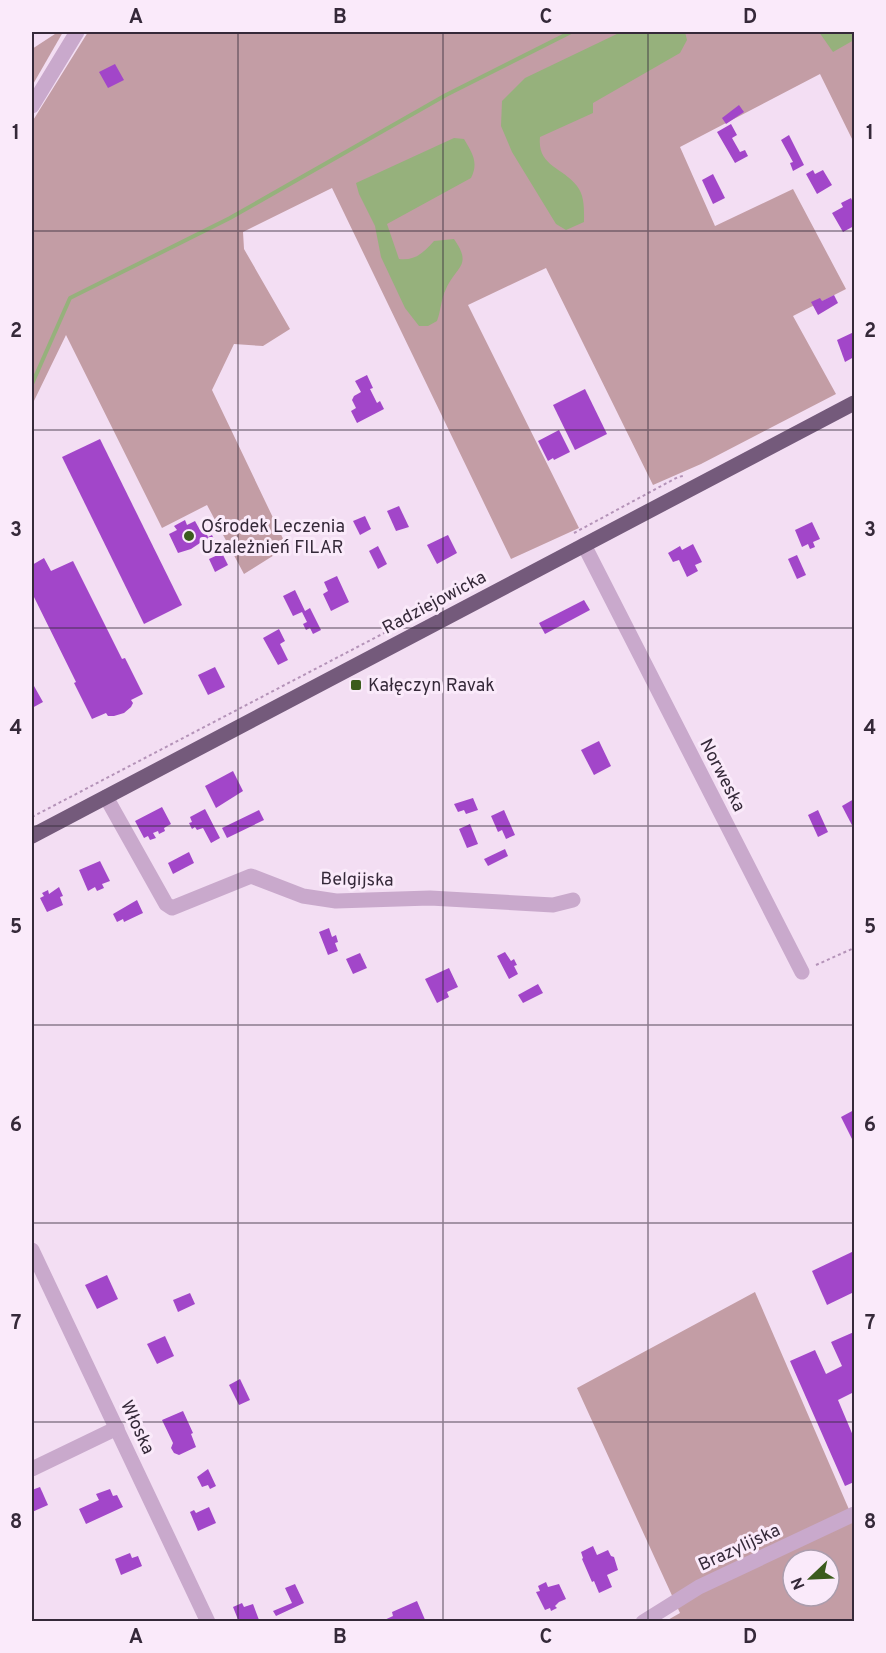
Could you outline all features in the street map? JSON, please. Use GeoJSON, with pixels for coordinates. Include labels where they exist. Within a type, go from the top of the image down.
{"type":"FeatureCollection","features":[{"type":"Feature","properties":{"kind":"main road","name":"Radziejowicka"},"geometry":{"type":"LineString","coordinates":[[32,836],[855,403]]}},
{"type":"Feature","properties":{"kind":"street"},"geometry":{"type":"LineString","coordinates":[[32,106],[77,32]]}},
{"type":"Feature","properties":{"kind":"street","name":"Norweska"},"geometry":{"type":"LineString","coordinates":[[584,545],[802,972]]}},
{"type":"Feature","properties":{"kind":"street","name":"Belgijska"},"geometry":{"type":"LineString","coordinates":[[106,797],[166,904],[172,908],[251,876],[303,896],[336,901],[430,898],[553,905],[573,900]]}},
{"type":"Feature","properties":{"kind":"street","name":"Włoska"},"geometry":{"type":"LineString","coordinates":[[32,1250],[208,1622]]}},
{"type":"Feature","properties":{"kind":"street"},"geometry":{"type":"LineString","coordinates":[[32,1469],[117,1428]]}},
{"type":"Feature","properties":{"kind":"street","name":"Brazylijska"},"geometry":{"type":"LineString","coordinates":[[643,1622],[699,1587],[855,1514]]}},
{"type":"Feature","properties":{"kind":"path"},"geometry":{"type":"LineString","coordinates":[[567,536],[678,477]]}},
{"type":"Feature","properties":{"kind":"path"},"geometry":{"type":"LineString","coordinates":[[32,817],[412,618]]}},
{"type":"Feature","properties":{"kind":"path"},"geometry":{"type":"LineString","coordinates":[[802,972],[855,948]]}},
{"type":"Feature","properties":{"kind":"shaded area"},"geometry":{"type":"Polygon","coordinates":[[[58,32],[63,32],[32,86],[32,49],[58,32]]]}},
{"type":"Feature","properties":{"kind":"shaded area"},"geometry":{"type":"Polygon","coordinates":[[[88,32],[854,32],[854,143],[820,74],[680,147],[715,226],[793,189],[846,289],[793,316],[836,394],[701,464],[653,485],[546,268],[468,305],[579,528],[511,559],[332,188],[243,232],[244,249],[290,329],[263,346],[234,344],[212,390],[287,547],[244,574],[207,505],[162,528],[66,335],[32,405],[32,122],[88,32]]]}},
{"type":"Feature","properties":{"kind":"shaded area"},"geometry":{"type":"Polygon","coordinates":[[[621,32],[685,32],[687,40],[680,53],[593,103],[593,113],[540,137],[542,154],[577,186],[584,204],[584,222],[566,230],[556,224],[512,152],[501,126],[502,101],[525,78],[621,32]]]}},
{"type":"Feature","properties":{"kind":"shaded area"},"geometry":{"type":"Polygon","coordinates":[[[819,32],[854,32],[854,40],[833,52],[819,32]]]}},
{"type":"Feature","properties":{"kind":"shaded area"},"geometry":{"type":"Polygon","coordinates":[[[454,138],[464,139],[472,153],[474,167],[471,178],[387,224],[399,259],[415,257],[434,241],[454,239],[460,248],[461,266],[444,293],[437,321],[428,326],[419,326],[405,308],[381,257],[375,226],[356,183],[454,138]]]}},
{"type":"Feature","properties":{"kind":"shaded area"},"geometry":{"type":"Polygon","coordinates":[[[755,1292],[854,1521],[854,1621],[666,1621],[680,1613],[577,1388],[755,1292]]]}},
{"type":"Feature","properties":{"kind":"building"},"geometry":{"type":"Polygon","coordinates":[[[115,64],[124,80],[108,88],[99,72],[115,64]]]}},
{"type":"Feature","properties":{"kind":"building"},"geometry":{"type":"Polygon","coordinates":[[[739,105],[744,112],[726,124],[722,118],[739,105]]]}},
{"type":"Feature","properties":{"kind":"building"},"geometry":{"type":"Polygon","coordinates":[[[731,124],[737,135],[732,138],[740,152],[745,150],[748,156],[735,163],[717,132],[731,124]]]}},
{"type":"Feature","properties":{"kind":"building"},"geometry":{"type":"Polygon","coordinates":[[[789,135],[804,165],[793,171],[790,163],[793,162],[781,140],[789,135]]]}},
{"type":"Feature","properties":{"kind":"building"},"geometry":{"type":"Polygon","coordinates":[[[813,170],[815,174],[823,170],[832,185],[817,194],[806,174],[813,170]]]}},
{"type":"Feature","properties":{"kind":"building"},"geometry":{"type":"Polygon","coordinates":[[[713,174],[725,198],[713,204],[702,180],[713,174]]]}},
{"type":"Feature","properties":{"kind":"building"},"geometry":{"type":"Polygon","coordinates":[[[851,198],[854,205],[854,226],[843,232],[832,213],[843,207],[841,203],[851,198]]]}},
{"type":"Feature","properties":{"kind":"building"},"geometry":{"type":"Polygon","coordinates":[[[834,295],[838,303],[818,315],[811,302],[820,298],[822,301],[834,295]]]}},
{"type":"Feature","properties":{"kind":"building"},"geometry":{"type":"Polygon","coordinates":[[[854,332],[854,357],[845,362],[837,340],[854,332]]]}},
{"type":"Feature","properties":{"kind":"building"},"geometry":{"type":"Polygon","coordinates":[[[367,375],[373,388],[370,389],[377,403],[380,401],[384,409],[357,423],[351,411],[356,408],[352,400],[361,392],[355,381],[367,375]]]}},
{"type":"Feature","properties":{"kind":"building"},"geometry":{"type":"Polygon","coordinates":[[[585,389],[607,434],[575,450],[553,405],[585,389]]]}},
{"type":"Feature","properties":{"kind":"building"},"geometry":{"type":"Polygon","coordinates":[[[559,430],[570,452],[548,461],[538,441],[559,430]]]}},
{"type":"Feature","properties":{"kind":"building"},"geometry":{"type":"Polygon","coordinates":[[[100,439],[182,605],[144,624],[62,457],[100,439]]]}},
{"type":"Feature","properties":{"kind":"building"},"geometry":{"type":"Polygon","coordinates":[[[399,506],[409,527],[396,531],[387,511],[399,506]]]}},
{"type":"Feature","properties":{"kind":"building"},"geometry":{"type":"Polygon","coordinates":[[[365,516],[371,529],[360,535],[353,521],[365,516]]]}},
{"type":"Feature","properties":{"kind":"building","name":"Ośrodek Leczenia Uzależnień FILAR"},"geometry":{"type":"Polygon","coordinates":[[[185,520],[187,525],[195,521],[200,530],[204,528],[208,537],[212,535],[216,543],[206,548],[203,541],[191,549],[178,553],[169,534],[177,530],[174,526],[185,520]]]}},
{"type":"Feature","properties":{"kind":"building"},"geometry":{"type":"Polygon","coordinates":[[[812,522],[820,539],[813,542],[815,547],[810,549],[808,544],[802,547],[795,530],[812,522]]]}},
{"type":"Feature","properties":{"kind":"building"},"geometry":{"type":"Polygon","coordinates":[[[448,535],[457,553],[437,564],[427,545],[448,535]]]}},
{"type":"Feature","properties":{"kind":"building"},"geometry":{"type":"Polygon","coordinates":[[[693,544],[702,562],[695,565],[698,571],[687,577],[679,560],[673,562],[668,553],[680,546],[682,550],[693,544]]]}},
{"type":"Feature","properties":{"kind":"building"},"geometry":{"type":"Polygon","coordinates":[[[378,546],[387,564],[378,569],[369,551],[378,546]]]}},
{"type":"Feature","properties":{"kind":"building"},"geometry":{"type":"Polygon","coordinates":[[[222,553],[228,565],[215,572],[209,559],[222,553]]]}},
{"type":"Feature","properties":{"kind":"building"},"geometry":{"type":"Polygon","coordinates":[[[797,555],[806,575],[797,579],[788,559],[797,555]]]}},
{"type":"Feature","properties":{"kind":"building"},"geometry":{"type":"Polygon","coordinates":[[[44,558],[51,571],[73,561],[122,659],[125,658],[143,694],[131,700],[133,703],[131,707],[124,713],[108,716],[106,713],[92,719],[32,593],[32,565],[44,558]]]}},
{"type":"Feature","properties":{"kind":"building"},"geometry":{"type":"Polygon","coordinates":[[[337,576],[349,602],[331,611],[323,594],[328,591],[324,582],[337,576]]]}},
{"type":"Feature","properties":{"kind":"building"},"geometry":{"type":"Polygon","coordinates":[[[295,590],[305,611],[310,608],[321,630],[313,634],[310,628],[306,630],[303,624],[307,622],[302,612],[293,616],[283,596],[295,590]]]}},
{"type":"Feature","properties":{"kind":"building"},"geometry":{"type":"Polygon","coordinates":[[[584,600],[590,610],[545,634],[539,623],[584,600]]]}},
{"type":"Feature","properties":{"kind":"building"},"geometry":{"type":"Polygon","coordinates":[[[279,629],[285,641],[280,644],[288,660],[278,665],[263,638],[279,629]]]}},
{"type":"Feature","properties":{"kind":"building"},"geometry":{"type":"Polygon","coordinates":[[[215,667],[225,687],[208,695],[198,675],[215,667]]]}},
{"type":"Feature","properties":{"kind":"building"},"geometry":{"type":"Polygon","coordinates":[[[34,686],[43,702],[32,708],[32,687],[34,686]]]}},
{"type":"Feature","properties":{"kind":"building"},"geometry":{"type":"Polygon","coordinates":[[[599,741],[611,766],[594,775],[581,750],[599,741]]]}},
{"type":"Feature","properties":{"kind":"building"},"geometry":{"type":"Polygon","coordinates":[[[233,771],[243,791],[216,808],[205,786],[233,771]]]}},
{"type":"Feature","properties":{"kind":"building"},"geometry":{"type":"Polygon","coordinates":[[[473,798],[478,810],[466,814],[464,810],[458,812],[454,804],[473,798]]]}},
{"type":"Feature","properties":{"kind":"building"},"geometry":{"type":"Polygon","coordinates":[[[854,799],[854,829],[842,806],[854,799]]]}},
{"type":"Feature","properties":{"kind":"building"},"geometry":{"type":"Polygon","coordinates":[[[162,807],[171,824],[159,834],[158,831],[153,833],[156,838],[150,840],[148,836],[144,838],[135,821],[162,807]]]}},
{"type":"Feature","properties":{"kind":"building"},"geometry":{"type":"Polygon","coordinates":[[[205,809],[220,838],[211,843],[203,828],[192,829],[189,823],[192,822],[190,817],[205,809]]]}},
{"type":"Feature","properties":{"kind":"building"},"geometry":{"type":"Polygon","coordinates":[[[259,810],[264,820],[227,838],[222,828],[259,810]]]}},
{"type":"Feature","properties":{"kind":"building"},"geometry":{"type":"Polygon","coordinates":[[[504,810],[515,835],[506,839],[502,830],[498,832],[491,816],[504,810]]]}},
{"type":"Feature","properties":{"kind":"building"},"geometry":{"type":"Polygon","coordinates":[[[818,810],[828,832],[818,837],[808,815],[818,810]]]}},
{"type":"Feature","properties":{"kind":"building"},"geometry":{"type":"Polygon","coordinates":[[[470,824],[478,844],[467,848],[459,829],[470,824]]]}},
{"type":"Feature","properties":{"kind":"building"},"geometry":{"type":"Polygon","coordinates":[[[505,849],[508,856],[488,866],[484,859],[505,849]]]}},
{"type":"Feature","properties":{"kind":"building"},"geometry":{"type":"Polygon","coordinates":[[[189,852],[194,863],[173,874],[168,863],[189,852]]]}},
{"type":"Feature","properties":{"kind":"building"},"geometry":{"type":"Polygon","coordinates":[[[100,861],[110,881],[102,884],[104,888],[97,891],[95,887],[88,891],[79,870],[100,861]]]}},
{"type":"Feature","properties":{"kind":"building"},"geometry":{"type":"Polygon","coordinates":[[[59,887],[63,896],[60,897],[63,905],[47,912],[40,898],[44,896],[42,893],[48,890],[49,894],[59,887]]]}},
{"type":"Feature","properties":{"kind":"building"},"geometry":{"type":"Polygon","coordinates":[[[137,900],[143,913],[124,922],[123,919],[117,922],[113,914],[137,900]]]}},
{"type":"Feature","properties":{"kind":"building"},"geometry":{"type":"Polygon","coordinates":[[[329,928],[332,937],[336,935],[338,942],[335,943],[338,951],[328,955],[319,932],[329,928]]]}},
{"type":"Feature","properties":{"kind":"building"},"geometry":{"type":"Polygon","coordinates":[[[505,952],[511,961],[514,959],[517,965],[514,966],[518,974],[509,979],[497,956],[505,952]]]}},
{"type":"Feature","properties":{"kind":"building"},"geometry":{"type":"Polygon","coordinates":[[[360,953],[367,968],[353,974],[346,959],[360,953]]]}},
{"type":"Feature","properties":{"kind":"building"},"geometry":{"type":"Polygon","coordinates":[[[449,968],[458,987],[447,992],[449,997],[437,1003],[425,979],[449,968]]]}},
{"type":"Feature","properties":{"kind":"building"},"geometry":{"type":"Polygon","coordinates":[[[538,984],[543,993],[523,1003],[518,995],[538,984]]]}},
{"type":"Feature","properties":{"kind":"building"},"geometry":{"type":"Polygon","coordinates":[[[854,1110],[854,1143],[841,1117],[854,1110]]]}},
{"type":"Feature","properties":{"kind":"building"},"geometry":{"type":"Polygon","coordinates":[[[854,1251],[854,1292],[827,1305],[812,1271],[854,1251]]]}},
{"type":"Feature","properties":{"kind":"building"},"geometry":{"type":"Polygon","coordinates":[[[107,1275],[118,1299],[97,1309],[85,1285],[107,1275]]]}},
{"type":"Feature","properties":{"kind":"building"},"geometry":{"type":"Polygon","coordinates":[[[190,1293],[195,1304],[178,1312],[173,1300],[190,1293]]]}},
{"type":"Feature","properties":{"kind":"building"},"geometry":{"type":"Polygon","coordinates":[[[854,1332],[854,1392],[838,1400],[854,1438],[854,1482],[845,1486],[790,1361],[815,1350],[826,1374],[842,1366],[831,1342],[854,1332]]]}},
{"type":"Feature","properties":{"kind":"building"},"geometry":{"type":"Polygon","coordinates":[[[165,1336],[174,1356],[157,1364],[147,1344],[165,1336]]]}},
{"type":"Feature","properties":{"kind":"building"},"geometry":{"type":"Polygon","coordinates":[[[240,1379],[250,1400],[239,1405],[229,1385],[240,1379]]]}},
{"type":"Feature","properties":{"kind":"building"},"geometry":{"type":"Polygon","coordinates":[[[183,1411],[193,1433],[191,1434],[196,1447],[179,1455],[171,1448],[173,1443],[162,1420],[183,1411]]]}},
{"type":"Feature","properties":{"kind":"building"},"geometry":{"type":"Polygon","coordinates":[[[208,1469],[216,1486],[210,1489],[208,1485],[202,1487],[197,1477],[208,1469]]]}},
{"type":"Feature","properties":{"kind":"building"},"geometry":{"type":"Polygon","coordinates":[[[40,1487],[48,1505],[32,1512],[32,1490],[40,1487]]]}},
{"type":"Feature","properties":{"kind":"building"},"geometry":{"type":"Polygon","coordinates":[[[110,1489],[113,1496],[117,1495],[123,1507],[86,1524],[79,1509],[99,1500],[96,1494],[110,1489]]]}},
{"type":"Feature","properties":{"kind":"building"},"geometry":{"type":"Polygon","coordinates":[[[209,1507],[216,1523],[198,1531],[190,1512],[194,1510],[196,1513],[209,1507]]]}},
{"type":"Feature","properties":{"kind":"building"},"geometry":{"type":"Polygon","coordinates":[[[593,1546],[597,1555],[608,1550],[614,1557],[618,1570],[607,1575],[612,1587],[599,1593],[594,1581],[592,1582],[581,1552],[593,1546]]]}},
{"type":"Feature","properties":{"kind":"building"},"geometry":{"type":"Polygon","coordinates":[[[130,1553],[132,1558],[138,1556],[142,1566],[121,1575],[115,1559],[130,1553]]]}},
{"type":"Feature","properties":{"kind":"building"},"geometry":{"type":"Polygon","coordinates":[[[546,1582],[548,1587],[559,1584],[566,1599],[559,1602],[555,1606],[557,1608],[551,1611],[550,1608],[545,1610],[536,1592],[540,1591],[538,1586],[546,1582]]]}},
{"type":"Feature","properties":{"kind":"building"},"geometry":{"type":"Polygon","coordinates":[[[295,1584],[304,1603],[276,1616],[273,1611],[292,1603],[285,1588],[295,1584]]]}},
{"type":"Feature","properties":{"kind":"building"},"geometry":{"type":"Polygon","coordinates":[[[417,1601],[426,1622],[380,1622],[393,1616],[392,1612],[417,1601]]]}},
{"type":"Feature","properties":{"kind":"building"},"geometry":{"type":"Polygon","coordinates":[[[242,1603],[244,1607],[253,1604],[259,1620],[239,1622],[233,1607],[242,1603]]]}},
{"type":"Feature","properties":{"kind":"waterway"},"geometry":{"type":"LineString","coordinates":[[32,384],[70,298],[230,218],[446,95],[571,32]]}},
{"type":"Feature","properties":{"kind":"place","name":"Ośrodek Leczenia Uzależnień FILAR"},"geometry":{"type":"Point","coordinates":[189,536]}},
{"type":"Feature","properties":{"kind":"place","name":"Kałęczyn Ravak"},"geometry":{"type":"Point","coordinates":[356,685]}}]}
